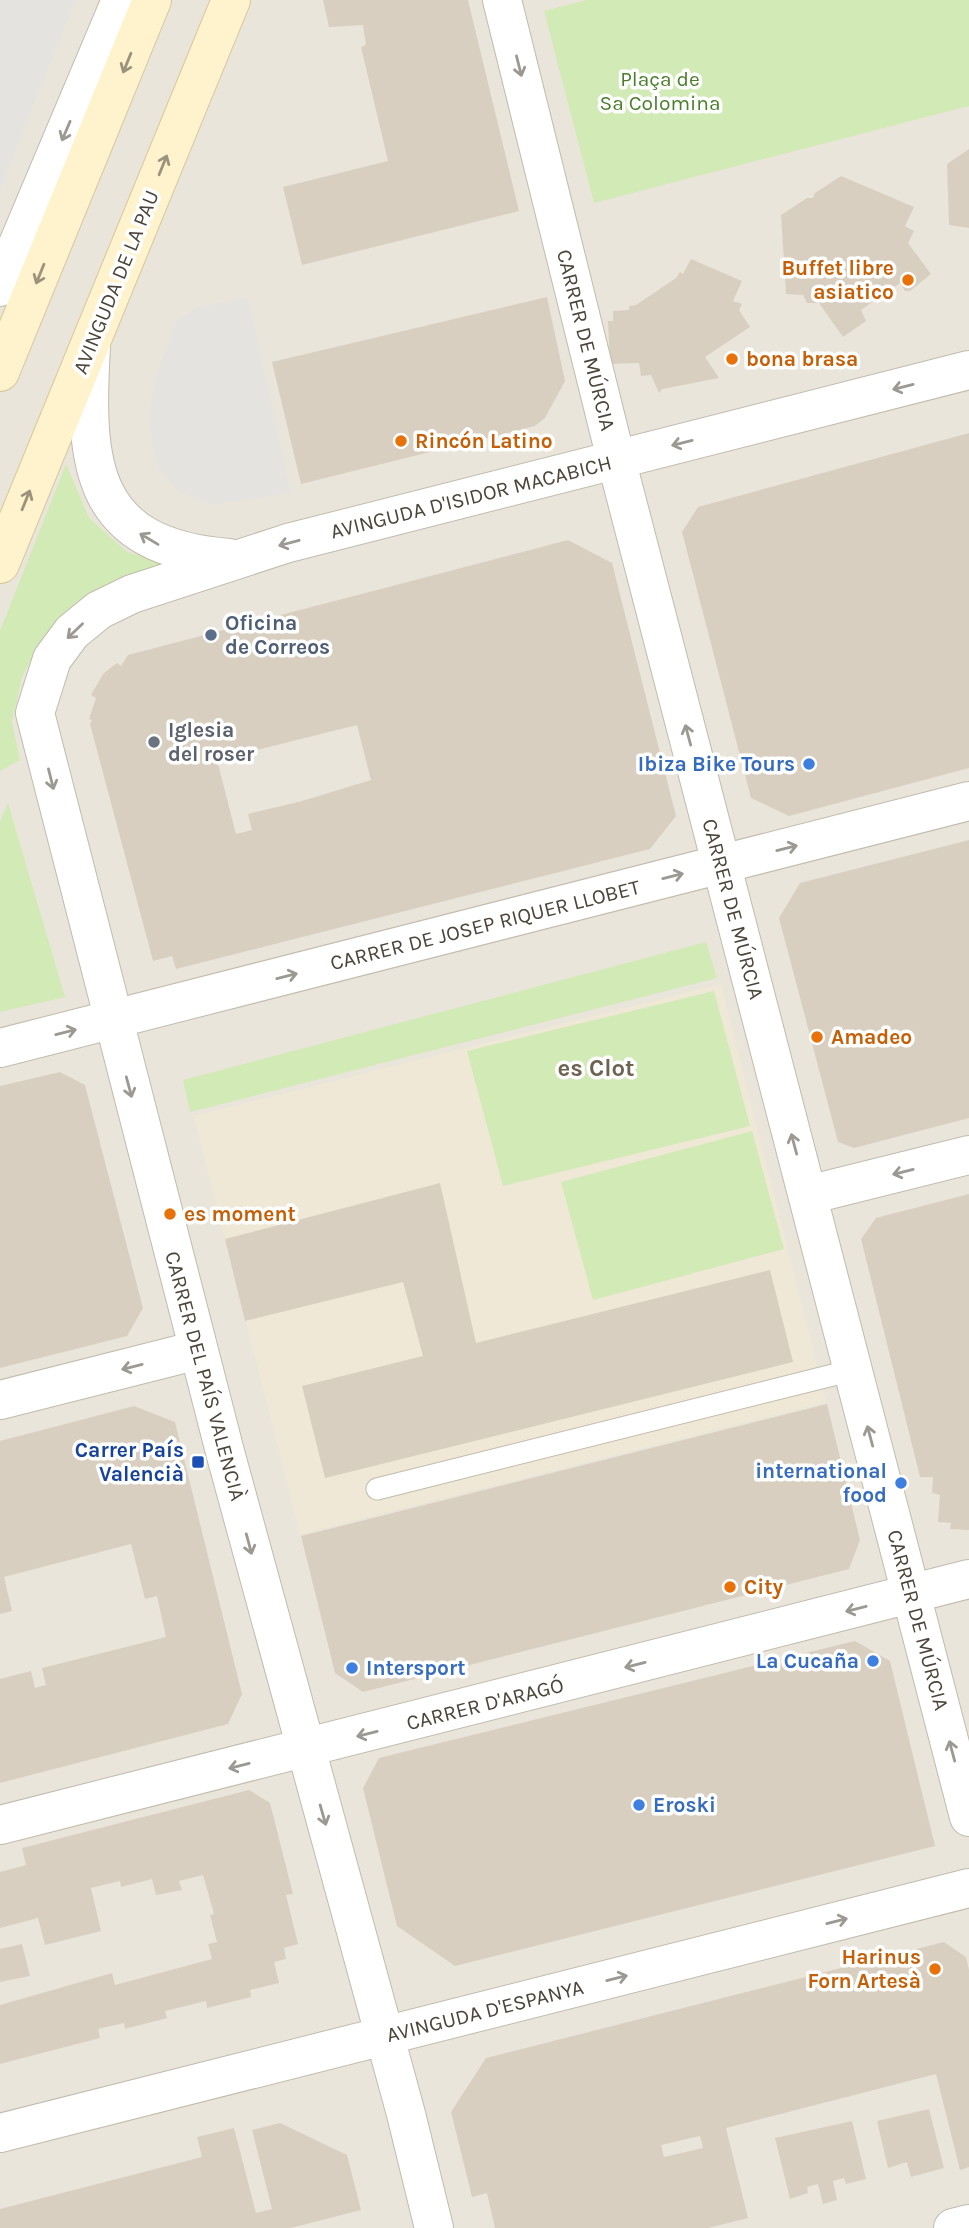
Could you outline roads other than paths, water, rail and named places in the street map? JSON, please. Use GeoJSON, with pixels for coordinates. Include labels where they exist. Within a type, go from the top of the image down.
{"type":"FeatureCollection","features":[{"type":"Feature","properties":{"kind":"main road"},"geometry":{"type":"LineString","coordinates":[[0,372],[152,0]]}},
{"type":"Feature","properties":{"kind":"main road","name":"AVINGUDA DE LA PAU"},"geometry":{"type":"LineString","coordinates":[[0,564],[231,0]]}},
{"type":"Feature","properties":{"kind":"street"},"geometry":{"type":"LineString","coordinates":[[0,287],[121,0]]}},
{"type":"Feature","properties":{"kind":"street","name":"CARRER DE MÚRCIA"},"geometry":{"type":"LineString","coordinates":[[502,0],[616,459],[969,1817]]}},
{"type":"Feature","properties":{"kind":"street"},"geometry":{"type":"LineString","coordinates":[[91,341],[88,406],[91,448],[98,479],[112,505],[130,527],[158,545],[193,555],[238,558]]}},
{"type":"Feature","properties":{"kind":"street","name":"AVINGUDA D'ISIDOR MACABICH"},"geometry":{"type":"LineString","coordinates":[[35,713],[51,659],[72,632],[99,610],[132,594],[238,558],[969,370]]}},
{"type":"Feature","properties":{"kind":"street","name":"CARRER DEL PAÍS VALENCIÀ"},"geometry":{"type":"LineString","coordinates":[[35,713],[198,1350],[434,2228]]}},
{"type":"Feature","properties":{"kind":"street","name":"CARRER DE JOSEP RIQUER LLOBET"},"geometry":{"type":"LineString","coordinates":[[0,1048],[969,801]]}},
{"type":"Feature","properties":{"kind":"street"},"geometry":{"type":"LineString","coordinates":[[808,1195],[969,1155]]}},
{"type":"Feature","properties":{"kind":"street"},"geometry":{"type":"LineString","coordinates":[[0,1400],[198,1350]]}},
{"type":"Feature","properties":{"kind":"street","name":"CARRER D'ARAGÓ"},"geometry":{"type":"LineString","coordinates":[[0,1825],[969,1579]]}},
{"type":"Feature","properties":{"kind":"street","name":"AVINGUDA D'ESPANYA"},"geometry":{"type":"LineString","coordinates":[[0,2133],[969,1888]]}},
{"type":"Feature","properties":{"kind":"street"},"geometry":{"type":"LineString","coordinates":[[953,2228],[969,2224]]}},
{"type":"Feature","properties":{"kind":"lane"},"geometry":{"type":"LineString","coordinates":[[377,1489],[853,1370]]}},
{"type":"Feature","properties":{"kind":"place","name":"Buffet libre asiatico"},"geometry":{"type":"Point","coordinates":[908,280]}},
{"type":"Feature","properties":{"kind":"place","name":"bona brasa"},"geometry":{"type":"Point","coordinates":[732,359]}},
{"type":"Feature","properties":{"kind":"place","name":"Rincón Latino"},"geometry":{"type":"Point","coordinates":[401,441]}},
{"type":"Feature","properties":{"kind":"place","name":"Oficina de Correos"},"geometry":{"type":"Point","coordinates":[211,635]}},
{"type":"Feature","properties":{"kind":"place","name":"Iglesia del roser"},"geometry":{"type":"Point","coordinates":[154,742]}},
{"type":"Feature","properties":{"kind":"place","name":"Ibiza Bike Tours"},"geometry":{"type":"Point","coordinates":[809,764]}},
{"type":"Feature","properties":{"kind":"place","name":"Amadeo"},"geometry":{"type":"Point","coordinates":[817,1037]}},
{"type":"Feature","properties":{"kind":"place","name":"es moment"},"geometry":{"type":"Point","coordinates":[170,1214]}},
{"type":"Feature","properties":{"kind":"place","name":"Carrer País Valencià"},"geometry":{"type":"Point","coordinates":[198,1462]}},
{"type":"Feature","properties":{"kind":"place","name":"international food"},"geometry":{"type":"Point","coordinates":[901,1483]}},
{"type":"Feature","properties":{"kind":"place","name":"City"},"geometry":{"type":"Point","coordinates":[730,1587]}},
{"type":"Feature","properties":{"kind":"place","name":"La Cucaña"},"geometry":{"type":"Point","coordinates":[873,1661]}},
{"type":"Feature","properties":{"kind":"place","name":"Intersport"},"geometry":{"type":"Point","coordinates":[352,1668]}},
{"type":"Feature","properties":{"kind":"place","name":"Eroski"},"geometry":{"type":"Point","coordinates":[639,1805]}},
{"type":"Feature","properties":{"kind":"place","name":"Harinus Forn Artesà"},"geometry":{"type":"Point","coordinates":[935,1969]}},
{"type":"Feature","properties":{"kind":"district","name":"es Clot"},"geometry":{"type":"Point","coordinates":[596,1068]}},
{"type":"Feature","properties":{"kind":"park label","name":"Plaça de Sa Colomina"},"geometry":{"type":"Point","coordinates":[660,91]}}]}
